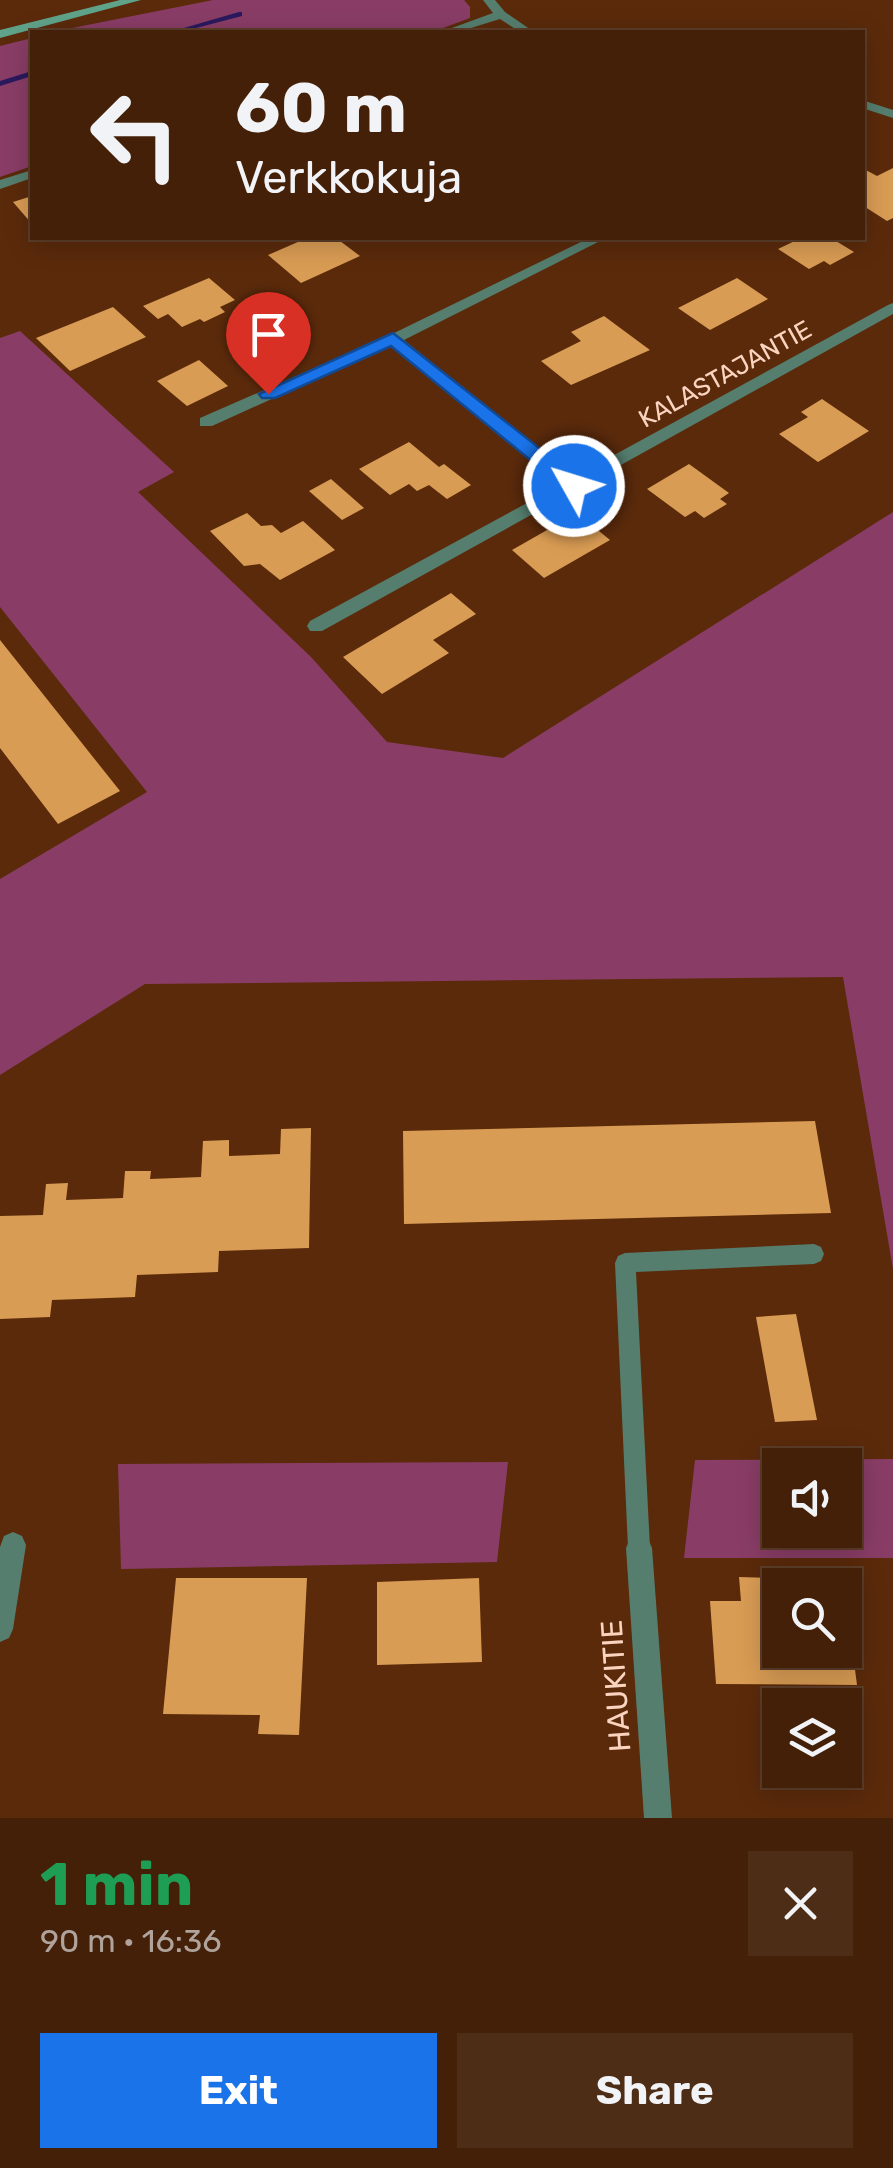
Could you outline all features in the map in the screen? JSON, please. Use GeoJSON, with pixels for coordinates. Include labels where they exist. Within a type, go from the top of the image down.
{"type":"FeatureCollection","features":[{"type":"Feature","properties":{"kind":"street"},"geometry":{"type":"LineString","coordinates":[[1,33],[135,0]]}},
{"type":"Feature","properties":{"kind":"street"},"geometry":{"type":"LineString","coordinates":[[489,0],[501,15],[525,30]]}},
{"type":"Feature","properties":{"kind":"street"},"geometry":{"type":"LineString","coordinates":[[453,30],[501,15]]}},
{"type":"Feature","properties":{"kind":"street"},"geometry":{"type":"LineString","coordinates":[[865,105],[893,114]]}},
{"type":"Feature","properties":{"kind":"street"},"geometry":{"type":"LineString","coordinates":[[0,185],[30,175]]}},
{"type":"Feature","properties":{"kind":"street"},"geometry":{"type":"LineString","coordinates":[[206,422],[393,338],[595,240]]}},
{"type":"Feature","properties":{"kind":"street","name":"KALASTAJANTIE"},"geometry":{"type":"LineString","coordinates":[[316,626],[893,308]]}},
{"type":"Feature","properties":{"kind":"street"},"geometry":{"type":"LineString","coordinates":[[393,338],[574,486]]}},
{"type":"Feature","properties":{"kind":"street"},"geometry":{"type":"LineString","coordinates":[[0,1628],[14,1545]]}},
{"type":"Feature","properties":{"kind":"street","name":"HAUKITIE"},"geometry":{"type":"LineString","coordinates":[[639,1548],[658,1818]]}},
{"type":"Feature","properties":{"kind":"lane"},"geometry":{"type":"LineString","coordinates":[[639,1548],[625,1263],[814,1254]]}},
{"type":"Feature","properties":{"kind":"shaded area"},"geometry":{"type":"Polygon","coordinates":[[[213,0],[464,0],[470,7],[470,18],[437,30],[62,30],[213,0]]]}},
{"type":"Feature","properties":{"kind":"shaded area"},"geometry":{"type":"Polygon","coordinates":[[[30,38],[30,167],[0,177],[0,46],[30,38]]]}},
{"type":"Feature","properties":{"kind":"shaded area"},"geometry":{"type":"Polygon","coordinates":[[[20,331],[174,472],[138,492],[311,657],[387,742],[503,758],[893,512],[893,1269],[843,977],[145,984],[0,1075],[0,879],[147,792],[0,607],[0,338],[20,331]]]}},
{"type":"Feature","properties":{"kind":"shaded area"},"geometry":{"type":"Polygon","coordinates":[[[862,1459],[893,1459],[893,1558],[684,1558],[695,1460],[762,1460],[762,1548],[862,1548],[862,1459]]]}},
{"type":"Feature","properties":{"kind":"shaded area"},"geometry":{"type":"Polygon","coordinates":[[[508,1462],[497,1562],[121,1569],[118,1464],[508,1462]]]}},
{"type":"Feature","properties":{"kind":"building"},"geometry":{"type":"Polygon","coordinates":[[[893,168],[893,218],[887,221],[865,207],[865,170],[877,176],[893,168]]]}},
{"type":"Feature","properties":{"kind":"building"},"geometry":{"type":"Polygon","coordinates":[[[30,197],[30,222],[13,202],[30,197]]]}},
{"type":"Feature","properties":{"kind":"building"},"geometry":{"type":"Polygon","coordinates":[[[302,240],[339,240],[360,256],[301,283],[268,255],[302,240]]]}},
{"type":"Feature","properties":{"kind":"building"},"geometry":{"type":"Polygon","coordinates":[[[797,240],[834,240],[854,252],[830,265],[824,261],[809,269],[778,249],[797,240]]]}},
{"type":"Feature","properties":{"kind":"building"},"geometry":{"type":"Polygon","coordinates":[[[209,278],[235,300],[220,307],[225,312],[204,322],[200,319],[182,327],[168,314],[158,319],[143,306],[209,278]]]}},
{"type":"Feature","properties":{"kind":"building"},"geometry":{"type":"Polygon","coordinates":[[[737,278],[768,299],[710,330],[678,308],[737,278]]]}},
{"type":"Feature","properties":{"kind":"building"},"geometry":{"type":"Polygon","coordinates":[[[113,307],[146,337],[70,371],[36,338],[113,307]]]}},
{"type":"Feature","properties":{"kind":"building"},"geometry":{"type":"Polygon","coordinates":[[[604,316],[650,350],[571,385],[541,361],[581,341],[571,332],[604,316]]]}},
{"type":"Feature","properties":{"kind":"building"},"geometry":{"type":"Polygon","coordinates":[[[199,360],[228,386],[187,406],[157,381],[199,360]]]}},
{"type":"Feature","properties":{"kind":"building"},"geometry":{"type":"Polygon","coordinates":[[[822,399],[869,431],[818,462],[779,434],[808,417],[801,412],[822,399]]]}},
{"type":"Feature","properties":{"kind":"building"},"geometry":{"type":"Polygon","coordinates":[[[409,442],[439,467],[444,464],[471,485],[447,499],[429,485],[417,491],[409,484],[390,495],[359,469],[409,442]]]}},
{"type":"Feature","properties":{"kind":"building"},"geometry":{"type":"Polygon","coordinates":[[[689,464],[729,493],[720,499],[727,504],[704,518],[695,511],[685,517],[647,489],[689,464]]]}},
{"type":"Feature","properties":{"kind":"building"},"geometry":{"type":"Polygon","coordinates":[[[331,479],[364,508],[342,520],[309,491],[331,479]]]}},
{"type":"Feature","properties":{"kind":"building"},"geometry":{"type":"Polygon","coordinates":[[[247,513],[261,526],[272,525],[281,533],[303,521],[335,550],[280,580],[260,564],[244,566],[210,531],[247,513]]]}},
{"type":"Feature","properties":{"kind":"building"},"geometry":{"type":"Polygon","coordinates":[[[577,513],[610,540],[544,578],[512,550],[577,513]]]}},
{"type":"Feature","properties":{"kind":"building"},"geometry":{"type":"Polygon","coordinates":[[[451,593],[476,614],[433,640],[449,653],[382,694],[343,657],[451,593]]]}},
{"type":"Feature","properties":{"kind":"building"},"geometry":{"type":"Polygon","coordinates":[[[0,640],[120,791],[58,824],[0,748],[0,640]]]}},
{"type":"Feature","properties":{"kind":"building"},"geometry":{"type":"Polygon","coordinates":[[[815,1121],[831,1213],[404,1224],[403,1131],[815,1121]]]}},
{"type":"Feature","properties":{"kind":"building"},"geometry":{"type":"Polygon","coordinates":[[[311,1128],[309,1248],[219,1251],[218,1272],[137,1275],[135,1297],[52,1300],[50,1317],[0,1319],[0,1216],[43,1215],[46,1184],[68,1183],[66,1200],[123,1198],[125,1171],[151,1171],[150,1179],[201,1177],[203,1141],[229,1140],[229,1156],[280,1154],[281,1129],[311,1128]]]}},
{"type":"Feature","properties":{"kind":"building"},"geometry":{"type":"Polygon","coordinates":[[[796,1314],[817,1420],[775,1422],[756,1317],[796,1314]]]}},
{"type":"Feature","properties":{"kind":"building"},"geometry":{"type":"Polygon","coordinates":[[[739,1577],[762,1578],[762,1668],[855,1668],[857,1685],[716,1684],[710,1601],[741,1601],[739,1577]]]}},
{"type":"Feature","properties":{"kind":"building"},"geometry":{"type":"Polygon","coordinates":[[[176,1578],[307,1578],[299,1735],[258,1734],[260,1715],[163,1714],[176,1578]]]}},
{"type":"Feature","properties":{"kind":"building"},"geometry":{"type":"Polygon","coordinates":[[[479,1578],[482,1662],[377,1665],[377,1582],[479,1578]]]}},
{"type":"Feature","properties":{"kind":"waterway"},"geometry":{"type":"LineString","coordinates":[[181,30],[239,14]]}},
{"type":"Feature","properties":{"kind":"waterway"},"geometry":{"type":"LineString","coordinates":[[0,84],[30,74]]}},
{"type":"Feature","properties":{"kind":"route"},"geometry":{"type":"LineString","coordinates":[[268,394],[393,338],[574,486]]}}]}
